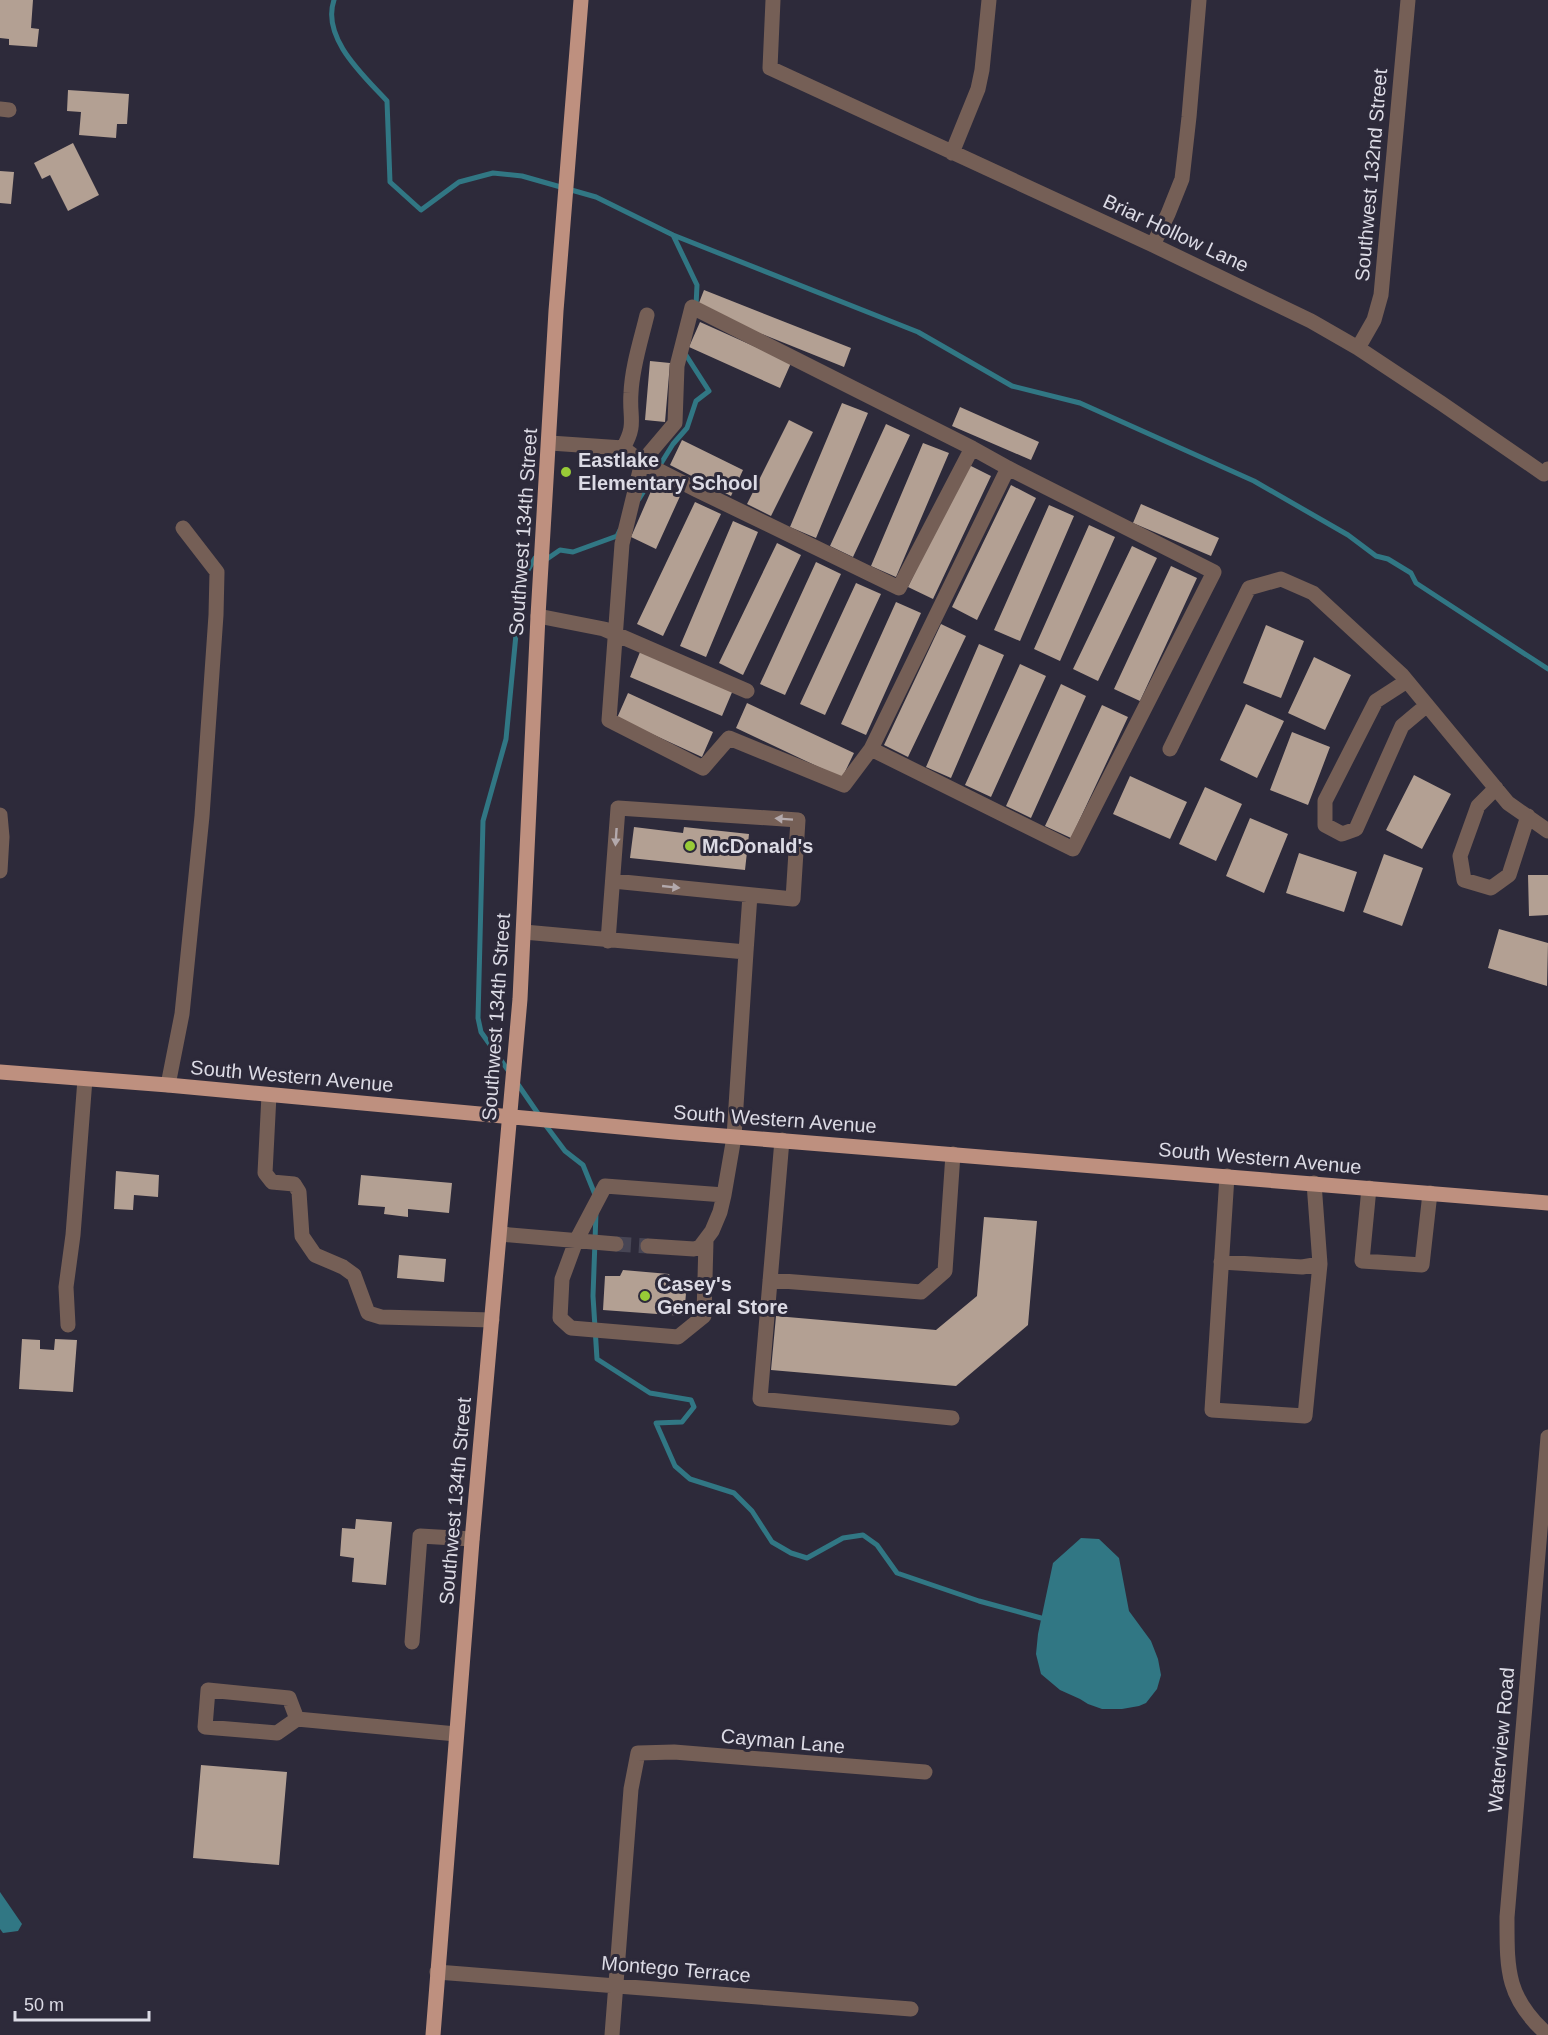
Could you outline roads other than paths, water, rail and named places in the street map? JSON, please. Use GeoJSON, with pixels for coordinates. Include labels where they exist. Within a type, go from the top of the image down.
{"type":"FeatureCollection","features":[{"type":"Feature","properties":{"kind":"main road","name":"Southwest 134th Street"},"geometry":{"type":"LineString","coordinates":[[433,2035],[472,1539],[510,1118],[524,932],[538,616],[562,222],[581,0]]}},
{"type":"Feature","properties":{"kind":"main road","name":"South Western Avenue"},"geometry":{"type":"LineString","coordinates":[[0,1072],[168,1085],[734,1137],[1548,1203]]}},
{"type":"Feature","properties":{"kind":"street","name":"Briar Hollow Lane"},"geometry":{"type":"LineString","coordinates":[[773,0],[770,68],[1153,245],[1292,312],[1358,348],[1546,472]]}},
{"type":"Feature","properties":{"kind":"street"},"geometry":{"type":"LineString","coordinates":[[952,153],[978,89],[989,0]]}},
{"type":"Feature","properties":{"kind":"street"},"geometry":{"type":"LineString","coordinates":[[1153,245],[1182,179],[1199,0]]}},
{"type":"Feature","properties":{"kind":"street","name":"Southwest 132nd Street"},"geometry":{"type":"LineString","coordinates":[[1358,348],[1374,320],[1381,295],[1408,0]]}},
{"type":"Feature","properties":{"kind":"street"},"geometry":{"type":"LineString","coordinates":[[871,749],[1073,849],[1214,572],[692,307],[677,366],[675,423],[642,462],[622,544],[609,720],[703,768],[729,738],[844,785],[871,749],[1008,468]]}},
{"type":"Feature","properties":{"kind":"street"},"geometry":{"type":"LineString","coordinates":[[623,448],[630,436],[633,424],[630,395],[647,315]]}},
{"type":"Feature","properties":{"kind":"street"},"geometry":{"type":"LineString","coordinates":[[550,443],[623,448],[642,462],[899,588],[972,448]]}},
{"type":"Feature","properties":{"kind":"street"},"geometry":{"type":"LineString","coordinates":[[168,1085],[182,1014],[202,816],[216,615],[217,572],[183,528]]}},
{"type":"Feature","properties":{"kind":"street"},"geometry":{"type":"LineString","coordinates":[[1170,749],[1249,588],[1281,579],[1313,593],[1407,681],[1508,803],[1548,831]]}},
{"type":"Feature","properties":{"kind":"street"},"geometry":{"type":"LineString","coordinates":[[538,616],[604,629],[747,691]]}},
{"type":"Feature","properties":{"kind":"street"},"geometry":{"type":"LineString","coordinates":[[1407,681],[1376,701],[1325,801],[1325,825],[1342,834],[1356,829],[1402,726],[1427,705]]}},
{"type":"Feature","properties":{"kind":"street"},"geometry":{"type":"LineString","coordinates":[[1496,788],[1478,806],[1460,856],[1464,880],[1491,888],[1509,875],[1528,816]]}},
{"type":"Feature","properties":{"kind":"street"},"geometry":{"type":"LineString","coordinates":[[608,940],[618,808],[798,820],[793,899],[613,881]]}},
{"type":"Feature","properties":{"kind":"street"},"geometry":{"type":"LineString","coordinates":[[0,815],[2,837],[0,872]]}},
{"type":"Feature","properties":{"kind":"street"},"geometry":{"type":"LineString","coordinates":[[648,1246],[694,1249],[700,1247],[706,1241],[720,1212],[734,1137],[750,895]]}},
{"type":"Feature","properties":{"kind":"street"},"geometry":{"type":"LineString","coordinates":[[524,932],[746,952]]}},
{"type":"Feature","properties":{"kind":"street"},"geometry":{"type":"LineString","coordinates":[[68,1325],[66,1287],[73,1234],[85,1079]]}},
{"type":"Feature","properties":{"kind":"street"},"geometry":{"type":"LineString","coordinates":[[269,1095],[265,1173],[272,1182],[294,1184],[299,1192],[302,1236],[315,1255],[343,1267],[354,1275],[368,1313],[381,1317],[492,1320]]}},
{"type":"Feature","properties":{"kind":"street"},"geometry":{"type":"LineString","coordinates":[[782,1140],[760,1399],[952,1418]]}},
{"type":"Feature","properties":{"kind":"street"},"geometry":{"type":"LineString","coordinates":[[770,1280],[921,1292],[945,1271],[953,1154]]}},
{"type":"Feature","properties":{"kind":"street"},"geometry":{"type":"LineString","coordinates":[[1227,1176],[1212,1410],[1305,1416],[1320,1264],[1314,1183]]}},
{"type":"Feature","properties":{"kind":"street"},"geometry":{"type":"LineString","coordinates":[[706,1241],[704,1316],[678,1337],[571,1328],[561,1318],[562,1279],[576,1241],[605,1186],[724,1194]]}},
{"type":"Feature","properties":{"kind":"street"},"geometry":{"type":"LineString","coordinates":[[1369,1188],[1362,1261],[1422,1265],[1430,1193]]}},
{"type":"Feature","properties":{"kind":"street"},"geometry":{"type":"LineString","coordinates":[[500,1234],[616,1244]]}},
{"type":"Feature","properties":{"kind":"street"},"geometry":{"type":"LineString","coordinates":[[1221,1263],[1302,1267],[1320,1264]]}},
{"type":"Feature","properties":{"kind":"street","name":"Waterview Road"},"geometry":{"type":"LineString","coordinates":[[1548,1437],[1507,1917],[1509,1966],[1515,1992],[1529,2018],[1548,2035]]}},
{"type":"Feature","properties":{"kind":"street"},"geometry":{"type":"LineString","coordinates":[[412,1642],[420,1536],[472,1539]]}},
{"type":"Feature","properties":{"kind":"street"},"geometry":{"type":"LineString","coordinates":[[297,1719],[289,1698],[208,1690],[205,1727],[277,1733],[297,1719],[456,1734]]}},
{"type":"Feature","properties":{"kind":"street","name":"Cayman Lane"},"geometry":{"type":"LineString","coordinates":[[616,1985],[631,1789],[638,1753],[674,1752],[925,1772]]}},
{"type":"Feature","properties":{"kind":"street","name":"Montego Terrace"},"geometry":{"type":"LineString","coordinates":[[437,1972],[911,2009]]}},
{"type":"Feature","properties":{"kind":"street"},"geometry":{"type":"LineString","coordinates":[[612,2035],[616,1985]]}},
{"type":"Feature","properties":{"kind":"water"},"geometry":{"type":"Polygon","coordinates":[[[1081,1538],[1099,1539],[1119,1558],[1129,1611],[1151,1641],[1158,1659],[1161,1675],[1157,1689],[1146,1703],[1139,1706],[1102,1709],[1060,1690],[1041,1674],[1036,1654],[1038,1634],[1053,1563],[1081,1538]]]}},
{"type":"Feature","properties":{"kind":"water"},"geometry":{"type":"Polygon","coordinates":[[[0,1892],[22,1924],[18,1931],[3,1933],[0,1929],[0,1892]]]}},
{"type":"Feature","properties":{"kind":"waterway"},"geometry":{"type":"LineString","coordinates":[[334,0],[332,14],[339,42],[357,68],[387,101],[390,182],[421,210],[459,182],[493,173],[522,176],[596,197],[673,235],[918,332],[1012,386],[1080,403],[1254,481],[1348,535],[1376,556],[1388,559],[1411,573],[1416,583],[1548,669]]}},
{"type":"Feature","properties":{"kind":"waterway"},"geometry":{"type":"LineString","coordinates":[[673,235],[697,285],[696,306]]}},
{"type":"Feature","properties":{"kind":"waterway"},"geometry":{"type":"LineString","coordinates":[[639,499],[673,444],[687,428],[696,401],[709,391],[684,352]]}},
{"type":"Feature","properties":{"kind":"waterway"},"geometry":{"type":"LineString","coordinates":[[510,1073],[481,1032],[478,1018],[483,821],[506,739],[521,582],[535,558],[544,561],[560,550],[573,552],[617,536],[620,530]]}},
{"type":"Feature","properties":{"kind":"waterway"},"geometry":{"type":"LineString","coordinates":[[517,1083],[539,1115]]}},
{"type":"Feature","properties":{"kind":"waterway"},"geometry":{"type":"LineString","coordinates":[[544,1123],[565,1151],[583,1165],[596,1197]]}},
{"type":"Feature","properties":{"kind":"waterway"},"geometry":{"type":"LineString","coordinates":[[596,1213],[593,1296],[597,1359],[650,1393],[691,1400],[694,1407],[682,1422],[656,1423],[675,1466],[690,1479],[734,1493],[752,1511],[772,1542],[791,1553],[807,1558],[843,1538],[863,1535],[877,1545],[897,1573],[979,1601],[1041,1618]]}},
{"type":"Feature","properties":{"kind":"tunnel"},"geometry":{"type":"LineString","coordinates":[[616,1244],[648,1246]]}},
{"type":"Feature","properties":{"kind":"place","name":"Eastlake Elementary School"},"geometry":{"type":"Point","coordinates":[566,472]}},
{"type":"Feature","properties":{"kind":"place","name":"McDonald's"},"geometry":{"type":"Point","coordinates":[690,846]}},
{"type":"Feature","properties":{"kind":"place","name":"Casey's General Store"},"geometry":{"type":"Point","coordinates":[645,1296]}}]}
